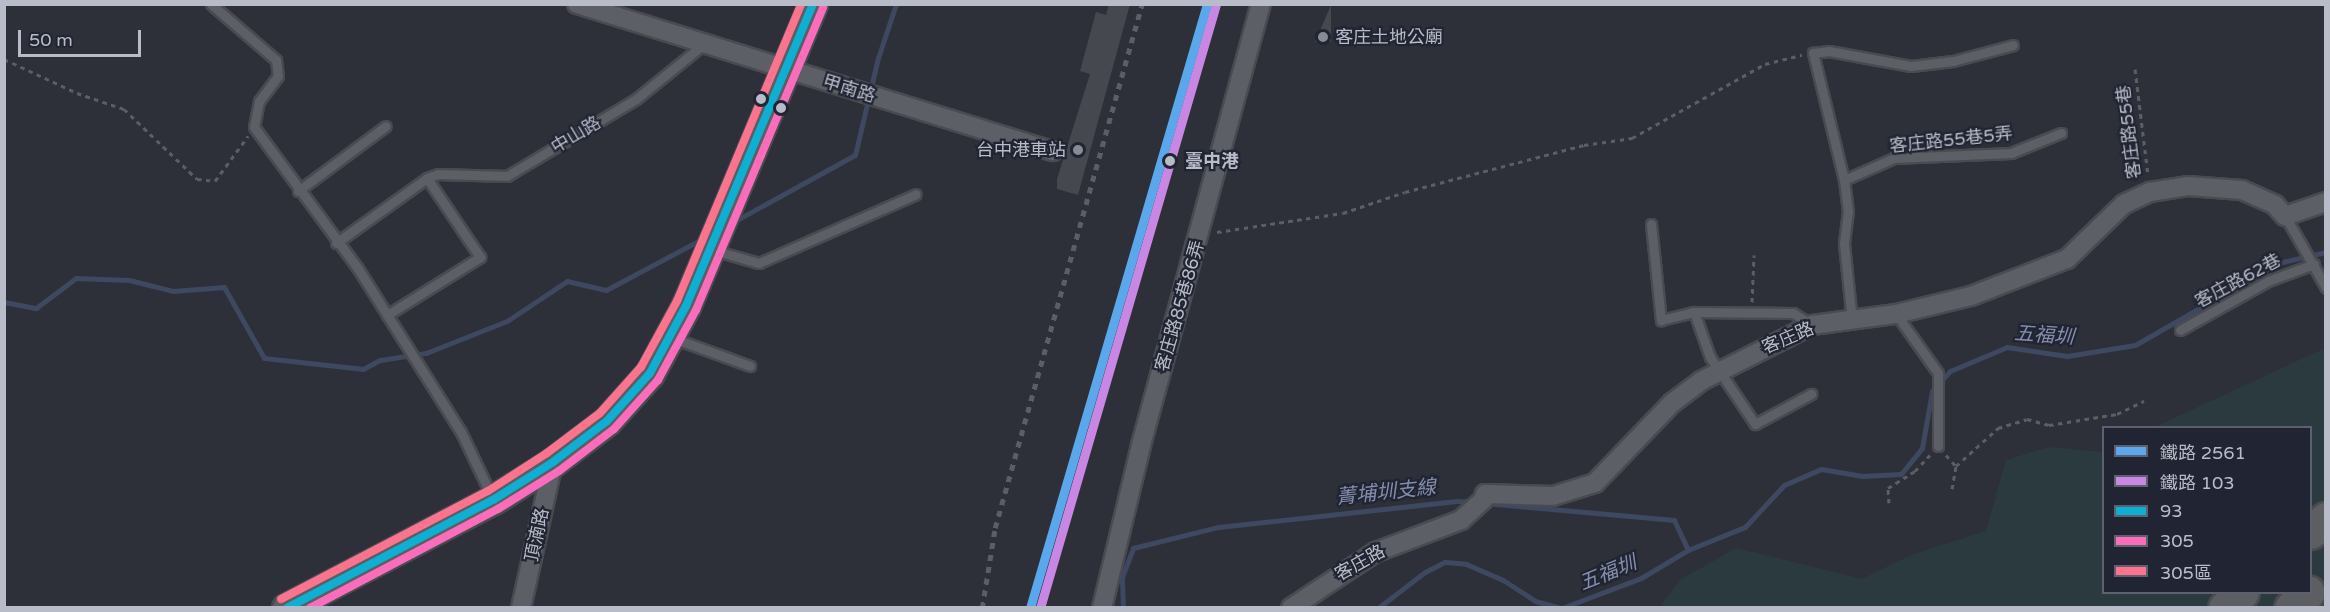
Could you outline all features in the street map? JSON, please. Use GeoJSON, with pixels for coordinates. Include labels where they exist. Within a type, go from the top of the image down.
{"type":"FeatureCollection","features":[{"type":"Feature","properties":{"kind":"highway"},"geometry":{"type":"LineString","coordinates":[[2312,530],[2325,519]]}},
{"type":"Feature","properties":{"kind":"highway"},"geometry":{"type":"LineString","coordinates":[[2312,589],[2325,577]]}},
{"type":"Feature","properties":{"kind":"highway"},"geometry":{"type":"LineString","coordinates":[[2225,608],[2240,594]]}},
{"type":"Feature","properties":{"kind":"highway"},"geometry":{"type":"LineString","coordinates":[[2291,608],[2307,594]]}},
{"type":"Feature","properties":{"kind":"street","name":"甲南路"},"geometry":{"type":"LineString","coordinates":[[577,4],[1053,151]]}},
{"type":"Feature","properties":{"kind":"street"},"geometry":{"type":"LineString","coordinates":[[286,608],[494,500],[553,462],[607,421],[650,373],[710,249],[783,69],[813,4]]}},
{"type":"Feature","properties":{"kind":"street","name":"客庄路85巷86弄"},"geometry":{"type":"LineString","coordinates":[[1102,608],[1141,445],[1261,4]]}},
{"type":"Feature","properties":{"kind":"street","name":"客庄路"},"geometry":{"type":"LineString","coordinates":[[1291,608],[1376,552],[1461,520],[1483,500],[1485,494],[1553,496],[1595,483],[1672,403],[1722,370],[1812,325],[1896,314],[1971,296],[2067,259],[2124,204],[2150,192],[2188,186],[2242,190],[2275,205],[2285,216]]}},
{"type":"Feature","properties":{"kind":"street"},"geometry":{"type":"LineString","coordinates":[[2285,216],[2325,202]]}},
{"type":"Feature","properties":{"kind":"street","name":"頂湳路"},"geometry":{"type":"LineString","coordinates":[[521,608],[553,462]]}},
{"type":"Feature","properties":{"kind":"lane"},"geometry":{"type":"LineString","coordinates":[[211,4],[276,60],[278,76],[259,101],[254,127],[387,315],[461,432],[494,500]]}},
{"type":"Feature","properties":{"kind":"lane","name":"中山路"},"geometry":{"type":"LineString","coordinates":[[336,243],[427,178],[438,174],[507,176],[636,99],[706,42]]}},
{"type":"Feature","properties":{"kind":"lane"},"geometry":{"type":"LineString","coordinates":[[1852,321],[1845,243],[1848,212],[1844,180],[1813,53],[1829,51],[1911,66],[1953,61],[2013,45]]}},
{"type":"Feature","properties":{"kind":"lane"},"geometry":{"type":"LineString","coordinates":[[298,190],[386,126]]}},
{"type":"Feature","properties":{"kind":"lane","name":"客庄路55巷5弄"},"geometry":{"type":"LineString","coordinates":[[1844,180],[1894,158],[2011,153],[2061,133]]}},
{"type":"Feature","properties":{"kind":"lane"},"geometry":{"type":"LineString","coordinates":[[387,315],[480,258],[427,178]]}},
{"type":"Feature","properties":{"kind":"lane"},"geometry":{"type":"LineString","coordinates":[[710,249],[759,263],[916,194]]}},
{"type":"Feature","properties":{"kind":"lane","name":"客庄路62巷"},"geometry":{"type":"LineString","coordinates":[[2285,216],[2314,264],[2325,288]]}},
{"type":"Feature","properties":{"kind":"lane"},"geometry":{"type":"LineString","coordinates":[[1651,224],[1661,320],[1694,312],[1793,313],[1812,325]]}},
{"type":"Feature","properties":{"kind":"lane","name":"客庄路62巷"},"geometry":{"type":"LineString","coordinates":[[2180,330],[2268,281],[2314,264]]}},
{"type":"Feature","properties":{"kind":"lane"},"geometry":{"type":"LineString","coordinates":[[1694,312],[1710,357],[1722,370],[1755,424],[1811,394]]}},
{"type":"Feature","properties":{"kind":"lane"},"geometry":{"type":"LineString","coordinates":[[1896,314],[1938,373],[1938,446]]}},
{"type":"Feature","properties":{"kind":"lane"},"geometry":{"type":"LineString","coordinates":[[669,337],[750,366]]}},
{"type":"Feature","properties":{"kind":"path"},"geometry":{"type":"LineString","coordinates":[[1200,234],[1343,213],[1405,192],[1573,148],[1632,138],[1765,64],[1813,53]]}},
{"type":"Feature","properties":{"kind":"path"},"geometry":{"type":"LineString","coordinates":[[4,59],[76,93],[124,109],[196,179],[215,181],[254,127]]}},
{"type":"Feature","properties":{"kind":"path","name":"客庄路55巷"},"geometry":{"type":"LineString","coordinates":[[2135,69],[2150,192]]}},
{"type":"Feature","properties":{"kind":"path"},"geometry":{"type":"LineString","coordinates":[[1751,313],[1754,255]]}},
{"type":"Feature","properties":{"kind":"path"},"geometry":{"type":"LineString","coordinates":[[1952,489],[1956,465],[1998,428],[2027,419],[2049,425],[2117,414],[2144,401]]}},
{"type":"Feature","properties":{"kind":"path"},"geometry":{"type":"LineString","coordinates":[[1889,503],[1888,488],[1915,471],[1938,446],[1956,465]]}},
{"type":"Feature","properties":{"kind":"shaded area"},"geometry":{"type":"Polygon","coordinates":[[[2325,348],[2325,607],[1659,608],[1680,580],[1736,548],[1862,579],[1911,555],[1986,531],[2006,460],[2049,447],[2102,452],[2102,594],[2312,594],[2312,426],[2157,426],[2325,348]]]}},
{"type":"Feature","properties":{"kind":"building"},"geometry":{"type":"Polygon","coordinates":[[[1109,4],[1130,4],[1078,195],[1057,189],[1057,179],[1090,74],[1080,71],[1096,12],[1106,15],[1109,4]]]}},
{"type":"Feature","properties":{"kind":"building"},"geometry":{"type":"Polygon","coordinates":[[[1331,5],[1331,42],[1315,42],[1331,5]]]}},
{"type":"Feature","properties":{"kind":"waterway"},"geometry":{"type":"LineString","coordinates":[[733,222],[855,155],[878,58],[896,4]]}},
{"type":"Feature","properties":{"kind":"waterway"},"geometry":{"type":"LineString","coordinates":[[4,302],[36,308],[76,278],[129,280],[173,291],[224,287],[264,358],[363,369],[380,360],[426,353],[507,321],[567,281],[606,290],[704,238]]}},
{"type":"Feature","properties":{"kind":"waterway","name":"五福圳"},"geometry":{"type":"LineString","coordinates":[[1562,608],[1641,578],[1688,550],[1745,527],[1784,485],[1821,469],[1862,476],[1901,474],[1922,448],[1932,391],[1950,371],[2007,347],[2067,356],[2135,345],[2278,263],[2326,252]]}},
{"type":"Feature","properties":{"kind":"waterway","name":"菁埔圳支線"},"geometry":{"type":"LineString","coordinates":[[1123,608],[1122,577],[1133,548],[1218,527],[1457,501],[1475,502]]}},
{"type":"Feature","properties":{"kind":"waterway","name":"菁埔圳支線"},"geometry":{"type":"LineString","coordinates":[[1484,503],[1674,520],[1688,550]]}},
{"type":"Feature","properties":{"kind":"waterway","name":"五福圳"},"geometry":{"type":"LineString","coordinates":[[1378,608],[1425,572],[1445,562],[1466,564],[1503,580],[1535,601],[1561,608]]}},
{"type":"Feature","properties":{"kind":"railway"},"geometry":{"type":"LineString","coordinates":[[982,608],[995,528],[1142,4]]}},
{"type":"Feature","properties":{"kind":"rail line","name":"2561"},"geometry":{"type":"LineString","coordinates":[[1030,608],[1207,4]]}},
{"type":"Feature","properties":{"kind":"rail line","name":"103"},"geometry":{"type":"LineString","coordinates":[[1040,608],[1216,4]]}},
{"type":"Feature","properties":{"kind":"transit line","name":"305區"},"geometry":{"type":"LineString","coordinates":[[281,599],[488,491],[547,453],[600,413],[641,367],[677,301],[801,4]]}},
{"type":"Feature","properties":{"kind":"transit line","name":"93"},"geometry":{"type":"LineString","coordinates":[[287,608],[493,500],[553,462],[607,421],[650,373],[686,306],[813,4]]}},
{"type":"Feature","properties":{"kind":"transit line","name":"305"},"geometry":{"type":"LineString","coordinates":[[310,608],[498,509],[559,471],[614,429],[658,380],[696,310],[823,8]]}},
{"type":"Feature","properties":{"kind":"place","name":"客庄土地公廟"},"geometry":{"type":"Point","coordinates":[1323,37]}},
{"type":"Feature","properties":{"kind":"place","name":"台中港車站"},"geometry":{"type":"Point","coordinates":[1078,150]}},
{"type":"Feature","properties":{"kind":"place","name":"臺中港"},"geometry":{"type":"Point","coordinates":[1170,161]}}]}
